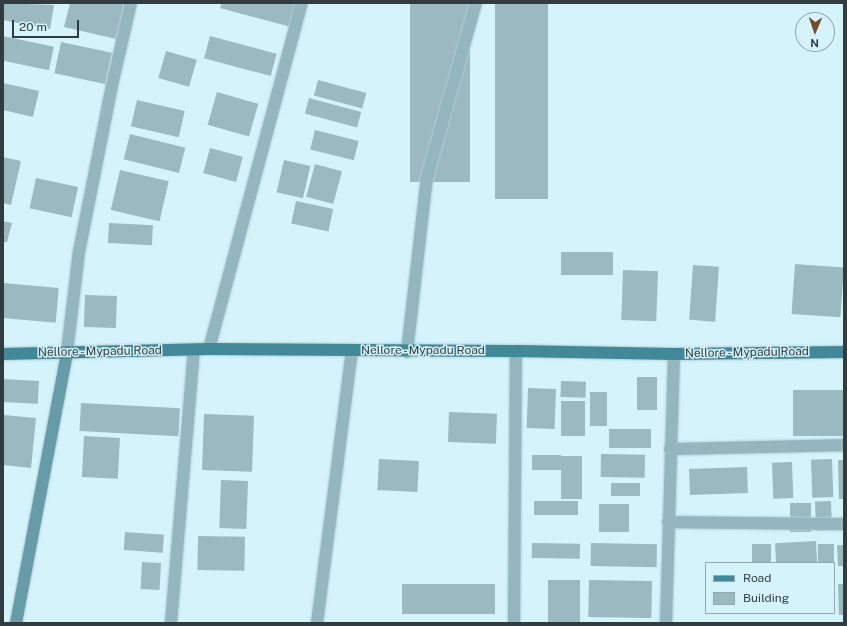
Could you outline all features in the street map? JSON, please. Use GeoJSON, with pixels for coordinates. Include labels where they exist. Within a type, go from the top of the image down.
{"type":"FeatureCollection","features":[{"type":"Feature","properties":{"kind":"main road","name":"Nellore - Mypadu Road"},"geometry":{"type":"LineString","coordinates":[[3,354],[209,349],[407,352],[516,351],[674,354],[844,352]]}},
{"type":"Feature","properties":{"kind":"street"},"geometry":{"type":"LineString","coordinates":[[16,623],[67,352],[79,252],[112,85],[131,3]]}},
{"type":"Feature","properties":{"kind":"street"},"geometry":{"type":"LineString","coordinates":[[209,349],[302,3]]}},
{"type":"Feature","properties":{"kind":"street"},"geometry":{"type":"LineString","coordinates":[[407,352],[427,177],[476,3]]}},
{"type":"Feature","properties":{"kind":"street"},"geometry":{"type":"LineString","coordinates":[[171,623],[194,350]]}},
{"type":"Feature","properties":{"kind":"street"},"geometry":{"type":"LineString","coordinates":[[317,623],[352,351]]}},
{"type":"Feature","properties":{"kind":"street"},"geometry":{"type":"LineString","coordinates":[[514,623],[516,351]]}},
{"type":"Feature","properties":{"kind":"street"},"geometry":{"type":"LineString","coordinates":[[666,623],[674,354]]}},
{"type":"Feature","properties":{"kind":"street"},"geometry":{"type":"LineString","coordinates":[[670,449],[844,445]]}},
{"type":"Feature","properties":{"kind":"street"},"geometry":{"type":"LineString","coordinates":[[668,522],[844,524]]}},
{"type":"Feature","properties":{"kind":"building"},"geometry":{"type":"Polygon","coordinates":[[[3,3],[54,5],[50,29],[3,20],[3,3]]]}},
{"type":"Feature","properties":{"kind":"building"},"geometry":{"type":"Polygon","coordinates":[[[70,3],[124,4],[116,39],[64,27],[70,3]]]}},
{"type":"Feature","properties":{"kind":"building"},"geometry":{"type":"Polygon","coordinates":[[[222,3],[297,3],[291,27],[220,8],[222,3]]]}},
{"type":"Feature","properties":{"kind":"building"},"geometry":{"type":"Polygon","coordinates":[[[410,3],[470,3],[470,182],[410,182],[410,3]]]}},
{"type":"Feature","properties":{"kind":"building"},"geometry":{"type":"Polygon","coordinates":[[[495,3],[548,3],[548,199],[495,199],[495,3]]]}},
{"type":"Feature","properties":{"kind":"building"},"geometry":{"type":"Polygon","coordinates":[[[3,36],[54,47],[49,70],[3,61],[3,36]]]}},
{"type":"Feature","properties":{"kind":"building"},"geometry":{"type":"Polygon","coordinates":[[[210,36],[277,54],[271,76],[204,58],[210,36]]]}},
{"type":"Feature","properties":{"kind":"building"},"geometry":{"type":"Polygon","coordinates":[[[61,42],[112,53],[105,84],[54,73],[61,42]]]}},
{"type":"Feature","properties":{"kind":"building"},"geometry":{"type":"Polygon","coordinates":[[[166,51],[197,60],[189,87],[158,78],[166,51]]]}},
{"type":"Feature","properties":{"kind":"building"},"geometry":{"type":"Polygon","coordinates":[[[318,80],[366,93],[362,108],[314,95],[318,80]]]}},
{"type":"Feature","properties":{"kind":"building"},"geometry":{"type":"Polygon","coordinates":[[[3,83],[39,91],[33,117],[3,110],[3,83]]]}},
{"type":"Feature","properties":{"kind":"building"},"geometry":{"type":"Polygon","coordinates":[[[217,92],[258,104],[249,137],[208,125],[217,92]]]}},
{"type":"Feature","properties":{"kind":"building"},"geometry":{"type":"Polygon","coordinates":[[[309,98],[361,112],[357,127],[305,113],[309,98]]]}},
{"type":"Feature","properties":{"kind":"building"},"geometry":{"type":"Polygon","coordinates":[[[137,100],[185,111],[179,137],[131,126],[137,100]]]}},
{"type":"Feature","properties":{"kind":"building"},"geometry":{"type":"Polygon","coordinates":[[[315,130],[359,141],[354,160],[310,149],[315,130]]]}},
{"type":"Feature","properties":{"kind":"building"},"geometry":{"type":"Polygon","coordinates":[[[130,134],[185,148],[179,173],[124,159],[130,134]]]}},
{"type":"Feature","properties":{"kind":"building"},"geometry":{"type":"Polygon","coordinates":[[[210,148],[243,157],[236,182],[203,173],[210,148]]]}},
{"type":"Feature","properties":{"kind":"building"},"geometry":{"type":"Polygon","coordinates":[[[3,157],[21,161],[11,205],[3,203],[3,157]]]}},
{"type":"Feature","properties":{"kind":"building"},"geometry":{"type":"Polygon","coordinates":[[[284,160],[310,166],[303,198],[277,192],[284,160]]]}},
{"type":"Feature","properties":{"kind":"building"},"geometry":{"type":"Polygon","coordinates":[[[315,164],[342,171],[333,204],[306,197],[315,164]]]}},
{"type":"Feature","properties":{"kind":"building"},"geometry":{"type":"Polygon","coordinates":[[[120,170],[169,181],[159,221],[111,210],[120,170]]]}},
{"type":"Feature","properties":{"kind":"building"},"geometry":{"type":"Polygon","coordinates":[[[36,178],[78,187],[72,217],[30,208],[36,178]]]}},
{"type":"Feature","properties":{"kind":"building"},"geometry":{"type":"Polygon","coordinates":[[[296,201],[333,209],[328,231],[291,223],[296,201]]]}},
{"type":"Feature","properties":{"kind":"building"},"geometry":{"type":"Polygon","coordinates":[[[3,221],[12,223],[7,242],[3,242],[3,221]]]}},
{"type":"Feature","properties":{"kind":"building"},"geometry":{"type":"Polygon","coordinates":[[[109,223],[153,225],[152,245],[108,243],[109,223]]]}},
{"type":"Feature","properties":{"kind":"building"},"geometry":{"type":"Polygon","coordinates":[[[561,252],[613,252],[613,275],[561,275],[561,252]]]}},
{"type":"Feature","properties":{"kind":"building"},"geometry":{"type":"Polygon","coordinates":[[[795,264],[844,267],[840,317],[792,314],[795,264]]]}},
{"type":"Feature","properties":{"kind":"building"},"geometry":{"type":"Polygon","coordinates":[[[693,265],[719,267],[715,322],[689,320],[693,265]]]}},
{"type":"Feature","properties":{"kind":"building"},"geometry":{"type":"Polygon","coordinates":[[[623,270],[658,271],[656,321],[621,320],[623,270]]]}},
{"type":"Feature","properties":{"kind":"building"},"geometry":{"type":"Polygon","coordinates":[[[3,283],[59,288],[56,323],[3,318],[3,283]]]}},
{"type":"Feature","properties":{"kind":"building"},"geometry":{"type":"Polygon","coordinates":[[[85,295],[117,296],[116,328],[84,327],[85,295]]]}},
{"type":"Feature","properties":{"kind":"building"},"geometry":{"type":"Polygon","coordinates":[[[637,377],[657,377],[657,410],[637,410],[637,377]]]}},
{"type":"Feature","properties":{"kind":"building"},"geometry":{"type":"Polygon","coordinates":[[[3,379],[39,381],[38,404],[3,402],[3,379]]]}},
{"type":"Feature","properties":{"kind":"building"},"geometry":{"type":"Polygon","coordinates":[[[561,381],[586,382],[585,398],[560,397],[561,381]]]}},
{"type":"Feature","properties":{"kind":"building"},"geometry":{"type":"Polygon","coordinates":[[[528,388],[556,389],[555,429],[527,428],[528,388]]]}},
{"type":"Feature","properties":{"kind":"building"},"geometry":{"type":"Polygon","coordinates":[[[793,390],[844,390],[844,436],[793,436],[793,390]]]}},
{"type":"Feature","properties":{"kind":"building"},"geometry":{"type":"Polygon","coordinates":[[[590,392],[607,392],[607,426],[590,426],[590,392]]]}},
{"type":"Feature","properties":{"kind":"building"},"geometry":{"type":"Polygon","coordinates":[[[561,401],[585,401],[585,436],[561,436],[561,401]]]}},
{"type":"Feature","properties":{"kind":"building"},"geometry":{"type":"Polygon","coordinates":[[[81,403],[180,408],[178,436],[80,431],[81,403]]]}},
{"type":"Feature","properties":{"kind":"building"},"geometry":{"type":"Polygon","coordinates":[[[449,412],[497,414],[496,444],[448,442],[449,412]]]}},
{"type":"Feature","properties":{"kind":"building"},"geometry":{"type":"Polygon","coordinates":[[[204,414],[254,416],[252,472],[202,470],[204,414]]]}},
{"type":"Feature","properties":{"kind":"building"},"geometry":{"type":"Polygon","coordinates":[[[3,415],[36,418],[31,468],[3,465],[3,415]]]}},
{"type":"Feature","properties":{"kind":"building"},"geometry":{"type":"Polygon","coordinates":[[[609,429],[651,429],[651,448],[609,448],[609,429]]]}},
{"type":"Feature","properties":{"kind":"building"},"geometry":{"type":"Polygon","coordinates":[[[84,436],[120,438],[118,479],[82,477],[84,436]]]}},
{"type":"Feature","properties":{"kind":"building"},"geometry":{"type":"Polygon","coordinates":[[[601,454],[645,455],[645,478],[601,477],[601,454]]]}},
{"type":"Feature","properties":{"kind":"building"},"geometry":{"type":"Polygon","coordinates":[[[532,455],[561,455],[561,470],[532,470],[532,455]]]}},
{"type":"Feature","properties":{"kind":"building"},"geometry":{"type":"Polygon","coordinates":[[[561,456],[582,456],[582,499],[561,499],[561,456]]]}},
{"type":"Feature","properties":{"kind":"building"},"geometry":{"type":"Polygon","coordinates":[[[379,459],[419,461],[417,492],[377,490],[379,459]]]}},
{"type":"Feature","properties":{"kind":"building"},"geometry":{"type":"Polygon","coordinates":[[[832,459],[833,497],[812,498],[811,460],[832,459]]]}},
{"type":"Feature","properties":{"kind":"building"},"geometry":{"type":"Polygon","coordinates":[[[838,460],[844,460],[844,499],[839,499],[838,460]]]}},
{"type":"Feature","properties":{"kind":"building"},"geometry":{"type":"Polygon","coordinates":[[[792,462],[793,498],[773,499],[772,463],[792,462]]]}},
{"type":"Feature","properties":{"kind":"building"},"geometry":{"type":"Polygon","coordinates":[[[747,467],[748,493],[690,495],[689,469],[747,467]]]}},
{"type":"Feature","properties":{"kind":"building"},"geometry":{"type":"Polygon","coordinates":[[[221,480],[248,481],[246,529],[219,528],[221,480]]]}},
{"type":"Feature","properties":{"kind":"building"},"geometry":{"type":"Polygon","coordinates":[[[611,483],[640,483],[640,496],[611,496],[611,483]]]}},
{"type":"Feature","properties":{"kind":"building"},"geometry":{"type":"Polygon","coordinates":[[[534,501],[578,501],[578,515],[534,515],[534,501]]]}},
{"type":"Feature","properties":{"kind":"building"},"geometry":{"type":"Polygon","coordinates":[[[831,501],[832,530],[816,531],[815,502],[831,501]]]}},
{"type":"Feature","properties":{"kind":"building"},"geometry":{"type":"Polygon","coordinates":[[[790,503],[811,503],[811,532],[790,532],[790,503]]]}},
{"type":"Feature","properties":{"kind":"building"},"geometry":{"type":"Polygon","coordinates":[[[599,504],[629,504],[629,532],[599,532],[599,504]]]}},
{"type":"Feature","properties":{"kind":"building"},"geometry":{"type":"Polygon","coordinates":[[[125,532],[164,535],[163,553],[124,550],[125,532]]]}},
{"type":"Feature","properties":{"kind":"building"},"geometry":{"type":"Polygon","coordinates":[[[198,536],[245,537],[244,571],[197,570],[198,536]]]}},
{"type":"Feature","properties":{"kind":"building"},"geometry":{"type":"Polygon","coordinates":[[[816,541],[817,562],[776,562],[775,543],[816,541]]]}},
{"type":"Feature","properties":{"kind":"building"},"geometry":{"type":"Polygon","coordinates":[[[532,543],[580,544],[580,559],[532,558],[532,543]]]}},
{"type":"Feature","properties":{"kind":"building"},"geometry":{"type":"Polygon","coordinates":[[[591,543],[657,544],[657,567],[591,566],[591,543]]]}},
{"type":"Feature","properties":{"kind":"building"},"geometry":{"type":"Polygon","coordinates":[[[752,544],[771,544],[771,562],[752,562],[752,544]]]}},
{"type":"Feature","properties":{"kind":"building"},"geometry":{"type":"Polygon","coordinates":[[[818,544],[834,544],[834,562],[818,562],[818,544]]]}},
{"type":"Feature","properties":{"kind":"building"},"geometry":{"type":"Polygon","coordinates":[[[837,545],[844,545],[844,566],[838,566],[837,545]]]}},
{"type":"Feature","properties":{"kind":"building"},"geometry":{"type":"Polygon","coordinates":[[[142,562],[161,563],[160,590],[141,589],[142,562]]]}},
{"type":"Feature","properties":{"kind":"building"},"geometry":{"type":"Polygon","coordinates":[[[548,580],[580,580],[580,623],[548,623],[548,580]]]}},
{"type":"Feature","properties":{"kind":"building"},"geometry":{"type":"Polygon","coordinates":[[[589,580],[652,581],[651,618],[588,617],[589,580]]]}},
{"type":"Feature","properties":{"kind":"building"},"geometry":{"type":"Polygon","coordinates":[[[402,584],[495,584],[495,614],[402,614],[402,584]]]}},
{"type":"Feature","properties":{"kind":"building"},"geometry":{"type":"Polygon","coordinates":[[[838,584],[844,584],[844,615],[839,615],[838,584]]]}}]}
